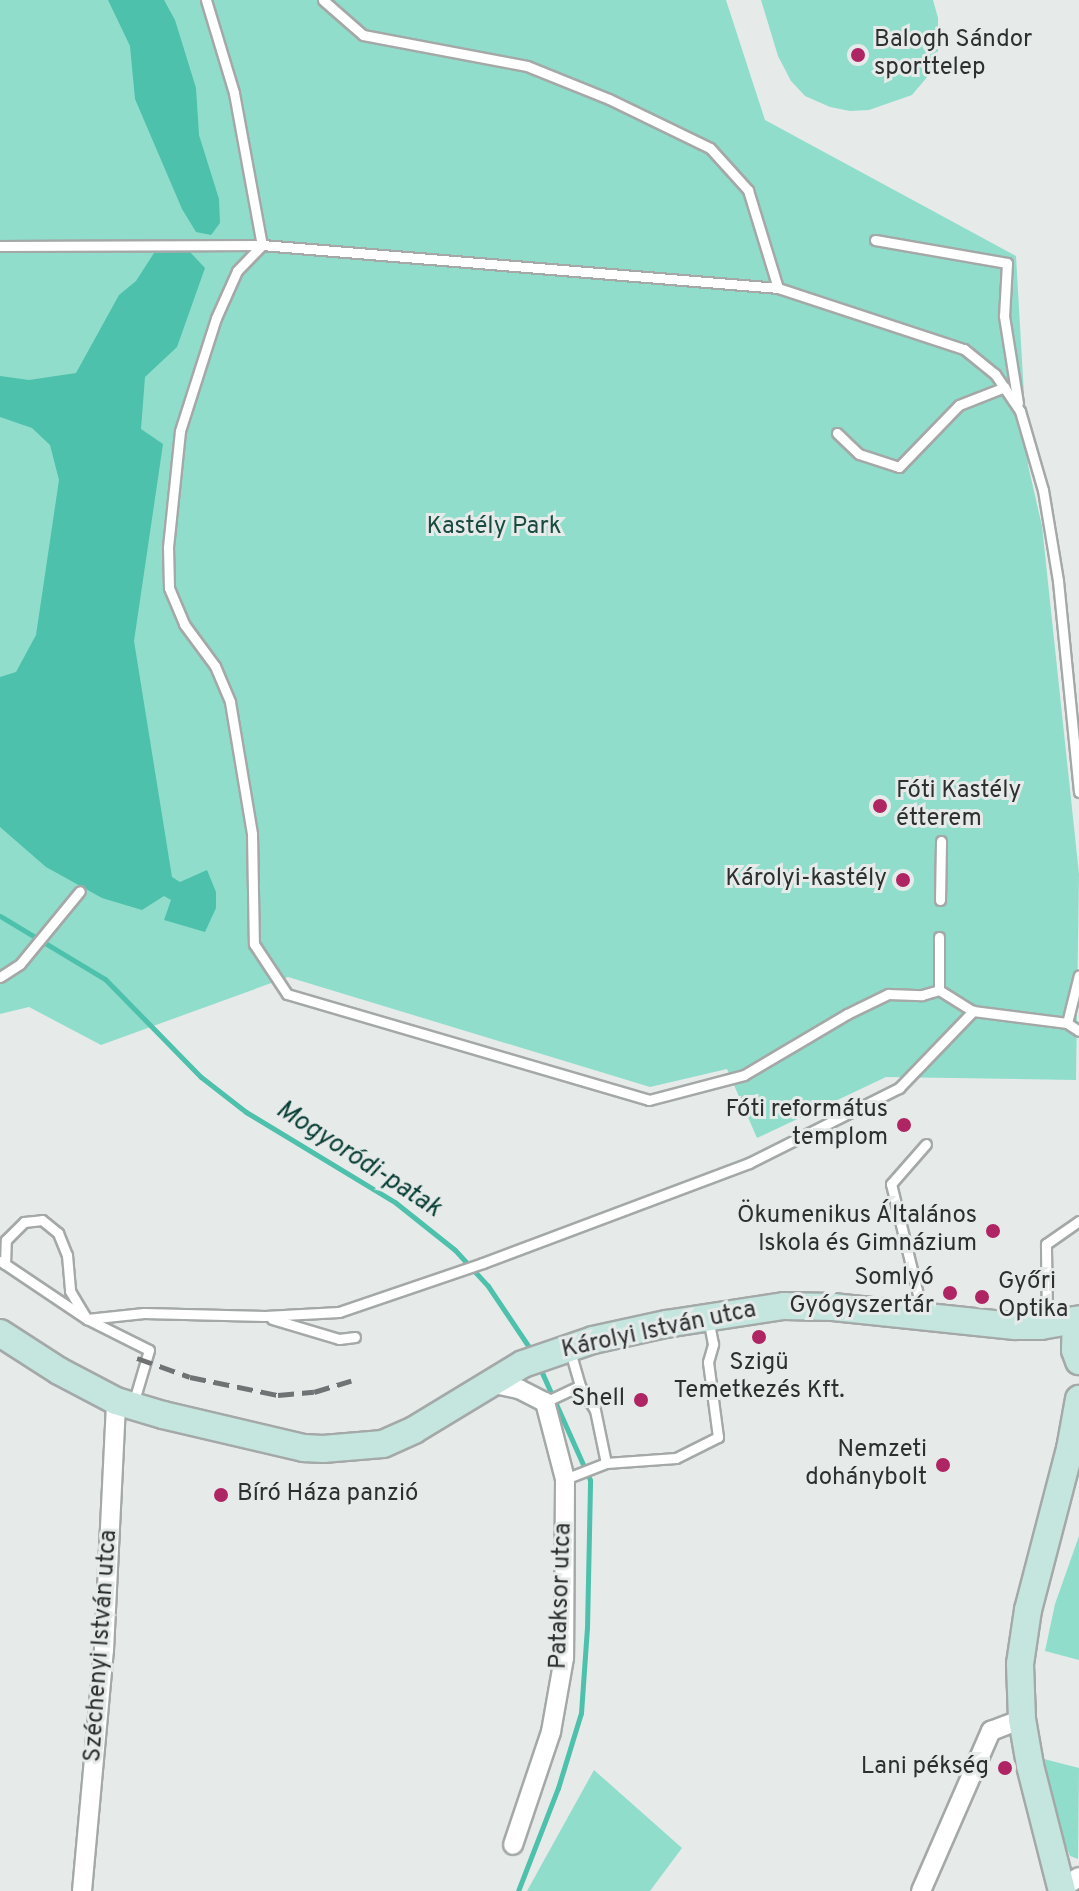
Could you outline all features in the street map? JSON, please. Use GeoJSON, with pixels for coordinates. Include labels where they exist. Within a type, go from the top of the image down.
{"type":"FeatureCollection","features":[{"type":"Feature","properties":{"kind":"main road","name":"Károlyi István utca"},"geometry":{"type":"LineString","coordinates":[[0,1333],[59,1371],[124,1403],[304,1448],[342,1449],[383,1444],[490,1383],[547,1355],[708,1318],[784,1306],[833,1307],[1044,1326],[1078,1320]]}},
{"type":"Feature","properties":{"kind":"main road"},"geometry":{"type":"LineString","coordinates":[[1077,1356],[1078,1320]]}},
{"type":"Feature","properties":{"kind":"main road"},"geometry":{"type":"LineString","coordinates":[[1044,1326],[1077,1356]]}},
{"type":"Feature","properties":{"kind":"main road"},"geometry":{"type":"LineString","coordinates":[[1068,1885],[1030,1765],[1022,1719],[1020,1664],[1028,1610],[1075,1451],[1079,1399]]}},
{"type":"Feature","properties":{"kind":"street"},"geometry":{"type":"LineString","coordinates":[[490,1383],[519,1389],[547,1401]]}},
{"type":"Feature","properties":{"kind":"street","name":"Pataksor utca"},"geometry":{"type":"LineString","coordinates":[[513,1845],[551,1732],[564,1658],[570,1477],[547,1401]]}},
{"type":"Feature","properties":{"kind":"street","name":"Széchenyi István utca"},"geometry":{"type":"LineString","coordinates":[[82,1891],[124,1403]]}},
{"type":"Feature","properties":{"kind":"street"},"geometry":{"type":"LineString","coordinates":[[921,1891],[991,1731],[1022,1719]]}},
{"type":"Feature","properties":{"kind":"lane"},"geometry":{"type":"LineString","coordinates":[[206,0],[234,93],[262,245]]}},
{"type":"Feature","properties":{"kind":"lane"},"geometry":{"type":"LineString","coordinates":[[323,0],[363,35],[527,66],[609,99],[710,148],[748,190],[778,288]]}},
{"type":"Feature","properties":{"kind":"lane"},"geometry":{"type":"LineString","coordinates":[[875,240],[1007,263],[1004,316],[1020,411],[1043,490],[1058,581],[1079,792]]}},
{"type":"Feature","properties":{"kind":"lane"},"geometry":{"type":"LineString","coordinates":[[262,245],[237,271],[216,318],[180,431],[168,547],[169,588],[184,624],[215,666],[230,702],[252,834],[254,944],[287,994],[649,1100],[744,1075],[847,1014],[888,994],[922,995],[939,990],[973,1011],[1067,1023],[1079,1031]]}},
{"type":"Feature","properties":{"kind":"lane"},"geometry":{"type":"LineString","coordinates":[[0,246],[262,245],[778,288],[964,349],[995,374],[1020,411]]}},
{"type":"Feature","properties":{"kind":"lane"},"geometry":{"type":"LineString","coordinates":[[837,433],[859,454],[899,467],[959,405],[1005,387]]}},
{"type":"Feature","properties":{"kind":"lane"},"geometry":{"type":"LineString","coordinates":[[940,900],[941,841]]}},
{"type":"Feature","properties":{"kind":"lane"},"geometry":{"type":"LineString","coordinates":[[0,977],[20,964],[80,891]]}},
{"type":"Feature","properties":{"kind":"lane"},"geometry":{"type":"LineString","coordinates":[[939,937],[939,990]]}},
{"type":"Feature","properties":{"kind":"lane"},"geometry":{"type":"LineString","coordinates":[[1067,1023],[1079,975]]}},
{"type":"Feature","properties":{"kind":"lane"},"geometry":{"type":"LineString","coordinates":[[87,1319],[144,1313],[265,1316],[339,1312],[483,1263],[749,1163],[899,1088],[973,1011]]}},
{"type":"Feature","properties":{"kind":"lane"},"geometry":{"type":"LineString","coordinates":[[924,1317],[891,1184],[926,1144]]}},
{"type":"Feature","properties":{"kind":"lane"},"geometry":{"type":"LineString","coordinates":[[87,1319],[70,1291],[67,1255],[58,1233],[42,1220],[24,1222],[6,1240],[2,1262],[87,1319],[149,1350],[124,1403]]}},
{"type":"Feature","properties":{"kind":"lane"},"geometry":{"type":"LineString","coordinates":[[1044,1326],[1046,1244],[1079,1221]]}},
{"type":"Feature","properties":{"kind":"lane"},"geometry":{"type":"LineString","coordinates":[[265,1316],[339,1339],[355,1337]]}},
{"type":"Feature","properties":{"kind":"lane"},"geometry":{"type":"LineString","coordinates":[[570,1477],[601,1465],[676,1458],[718,1437],[708,1362],[713,1344],[708,1318]]}},
{"type":"Feature","properties":{"kind":"lane"},"geometry":{"type":"LineString","coordinates":[[547,1355],[580,1386],[595,1410],[601,1465]]}},
{"type":"Feature","properties":{"kind":"lane"},"geometry":{"type":"LineString","coordinates":[[547,1401],[580,1386]]}},
{"type":"Feature","properties":{"kind":"green space","name":"Kastély Park"},"geometry":{"type":"Polygon","coordinates":[[[0,0],[726,0],[765,120],[1016,256],[1028,465],[1042,526],[1079,874],[1076,1080],[886,1077],[757,1138],[727,1069],[650,1087],[288,977],[101,1045],[29,1007],[0,1014],[0,0]]]}},
{"type":"Feature","properties":{"kind":"green space","name":"Balogh Sándor sporttelep"},"geometry":{"type":"Polygon","coordinates":[[[761,0],[933,0],[938,18],[938,54],[928,76],[912,95],[869,110],[850,111],[830,107],[805,96],[791,81],[778,56],[761,0]]]}},
{"type":"Feature","properties":{"kind":"green space"},"geometry":{"type":"Polygon","coordinates":[[[1079,1536],[1079,1660],[1045,1651],[1055,1604],[1079,1536]]]}},
{"type":"Feature","properties":{"kind":"green space"},"geometry":{"type":"Polygon","coordinates":[[[1044,1759],[1079,1768],[1078,1859],[1070,1856],[1064,1841],[1044,1759]]]}},
{"type":"Feature","properties":{"kind":"green space"},"geometry":{"type":"Polygon","coordinates":[[[594,1770],[682,1848],[650,1891],[527,1891],[594,1770]]]}},
{"type":"Feature","properties":{"kind":"shaded area"},"geometry":{"type":"Polygon","coordinates":[[[108,0],[164,0],[175,20],[196,88],[199,135],[219,199],[220,223],[211,235],[196,232],[182,209],[135,99],[130,46],[108,0]]]}},
{"type":"Feature","properties":{"kind":"shaded area"},"geometry":{"type":"Polygon","coordinates":[[[189,251],[205,268],[177,347],[145,377],[141,429],[163,444],[134,641],[172,877],[180,882],[207,870],[216,892],[216,908],[205,932],[164,920],[171,900],[164,896],[142,910],[102,898],[46,867],[0,827],[0,677],[16,672],[36,635],[59,480],[50,445],[32,428],[0,417],[0,376],[29,380],[76,373],[119,295],[136,281],[154,253],[189,251]]]}},
{"type":"Feature","properties":{"kind":"waterway","name":"Mogyoródi-patak"},"geometry":{"type":"LineString","coordinates":[[0,916],[105,979],[201,1077],[246,1112],[396,1203],[455,1250],[488,1286],[533,1353]]}},
{"type":"Feature","properties":{"kind":"waterway","name":"Mogyoródi-patak"},"geometry":{"type":"LineString","coordinates":[[518,1891],[558,1788],[581,1713],[587,1628],[590,1480],[539,1366]]}},
{"type":"Feature","properties":{"kind":"railway"},"geometry":{"type":"LineString","coordinates":[[137,1358],[190,1377],[278,1395],[314,1392],[351,1381]]}},
{"type":"Feature","properties":{"kind":"place","name":"Balogh Sándor sporttelep"},"geometry":{"type":"Point","coordinates":[858,55]}},
{"type":"Feature","properties":{"kind":"place","name":"Fóti Kastély étterem"},"geometry":{"type":"Point","coordinates":[880,806]}},
{"type":"Feature","properties":{"kind":"place","name":"Károlyi-kastély"},"geometry":{"type":"Point","coordinates":[903,880]}},
{"type":"Feature","properties":{"kind":"place","name":"Fóti református templom"},"geometry":{"type":"Point","coordinates":[904,1125]}},
{"type":"Feature","properties":{"kind":"place","name":"Ökumenikus Általános Iskola és Gimnázium"},"geometry":{"type":"Point","coordinates":[993,1231]}},
{"type":"Feature","properties":{"kind":"place","name":"Somlyó Gyógyszertár"},"geometry":{"type":"Point","coordinates":[950,1293]}},
{"type":"Feature","properties":{"kind":"place","name":"Győri Optika"},"geometry":{"type":"Point","coordinates":[982,1297]}},
{"type":"Feature","properties":{"kind":"place","name":"Szigü Temetkezés Kft."},"geometry":{"type":"Point","coordinates":[759,1337]}},
{"type":"Feature","properties":{"kind":"place","name":"Shell"},"geometry":{"type":"Point","coordinates":[641,1400]}},
{"type":"Feature","properties":{"kind":"place","name":"Nemzeti dohánybolt"},"geometry":{"type":"Point","coordinates":[943,1465]}},
{"type":"Feature","properties":{"kind":"place","name":"Bíró Háza panzió"},"geometry":{"type":"Point","coordinates":[221,1495]}},
{"type":"Feature","properties":{"kind":"place","name":"Lani pékség"},"geometry":{"type":"Point","coordinates":[1005,1768]}}]}
